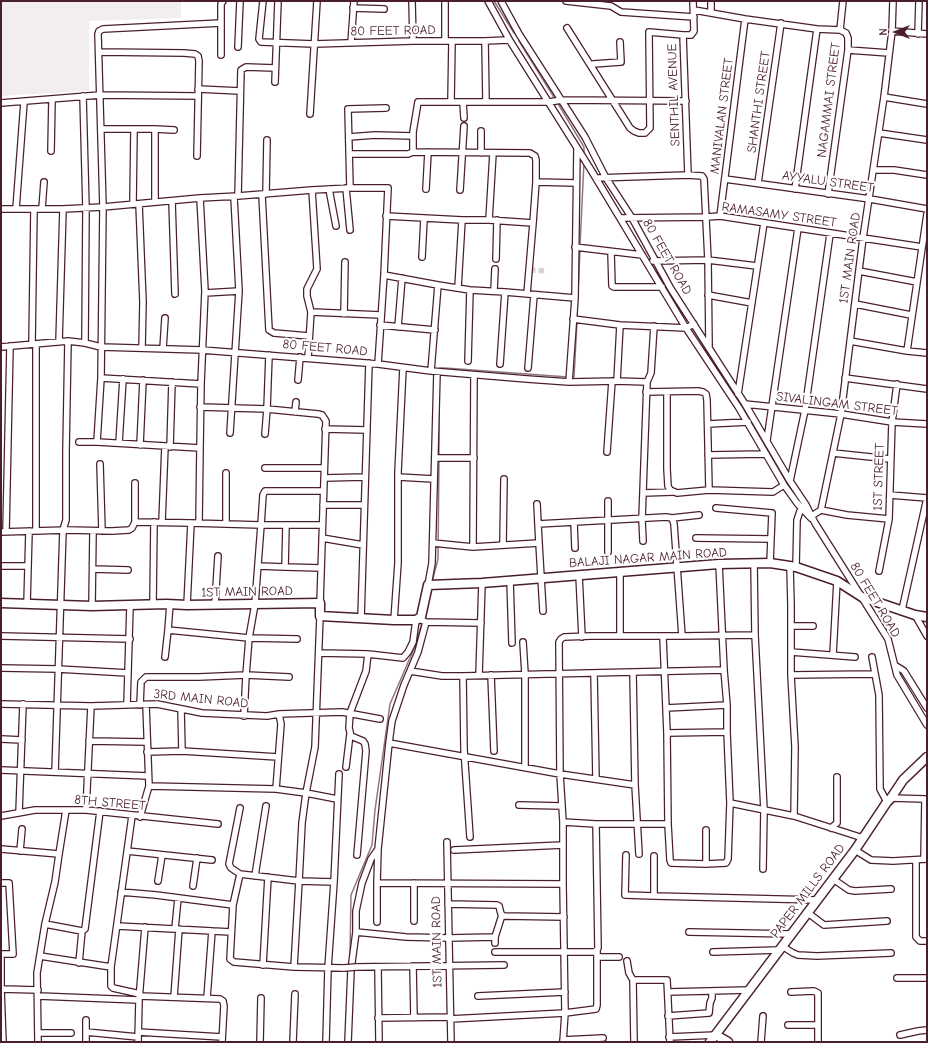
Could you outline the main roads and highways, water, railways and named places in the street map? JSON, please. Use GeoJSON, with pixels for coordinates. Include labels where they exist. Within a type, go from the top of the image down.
{"type":"FeatureCollection","features":[{"type":"Feature","properties":{"kind":"main road","name":"BALAJI NAGAR MAIN ROAD"},"geometry":{"type":"LineString","coordinates":[[394,620],[421,621],[431,585],[482,583],[719,564],[754,563],[770,563],[793,566],[837,581],[862,597],[915,615],[927,617]]}},
{"type":"Feature","properties":{"kind":"main road","name":"1ST MAIN ROAD"},"geometry":{"type":"LineString","coordinates":[[1,603],[92,606],[320,603],[320,616],[394,620]]}},
{"type":"Feature","properties":{"kind":"main road","name":"PAPER MILLS ROAD"},"geometry":{"type":"LineString","coordinates":[[710,1042],[855,850],[904,780],[927,757]]}},
{"type":"Feature","properties":{"kind":"main road"},"geometry":{"type":"LineString","coordinates":[[716,1035],[728,1042]]}},
{"type":"Feature","properties":{"kind":"waterway"},"geometry":{"type":"LineString","coordinates":[[494,1],[514,33]]}},
{"type":"Feature","properties":{"kind":"waterway"},"geometry":{"type":"LineString","coordinates":[[519,41],[555,99]]}},
{"type":"Feature","properties":{"kind":"waterway"},"geometry":{"type":"LineString","coordinates":[[557,102],[584,147],[584,154]]}},
{"type":"Feature","properties":{"kind":"waterway"},"geometry":{"type":"LineString","coordinates":[[580,246],[584,162]]}},
{"type":"Feature","properties":{"kind":"waterway"},"geometry":{"type":"LineString","coordinates":[[578,294],[580,250]]}},
{"type":"Feature","properties":{"kind":"waterway"},"geometry":{"type":"LineString","coordinates":[[577,302],[577,318]]}},
{"type":"Feature","properties":{"kind":"waterway"},"geometry":{"type":"LineString","coordinates":[[571,377],[574,377],[577,322]]}},
{"type":"Feature","properties":{"kind":"waterway"},"geometry":{"type":"LineString","coordinates":[[440,370],[440,368],[445,368],[568,377]]}},
{"type":"Feature","properties":{"kind":"waterway"},"geometry":{"type":"LineString","coordinates":[[439,390],[439,456]]}},
{"type":"Feature","properties":{"kind":"waterway"},"geometry":{"type":"LineString","coordinates":[[432,582],[438,559],[439,460]]}},
{"type":"Feature","properties":{"kind":"waterway"},"geometry":{"type":"LineString","coordinates":[[350,955],[351,895],[372,845],[375,810],[390,704],[416,644],[422,622]]}},
{"type":"Feature","properties":{"kind":"tunnel"},"geometry":{"type":"LineString","coordinates":[[530,270],[547,271]]}}]}
